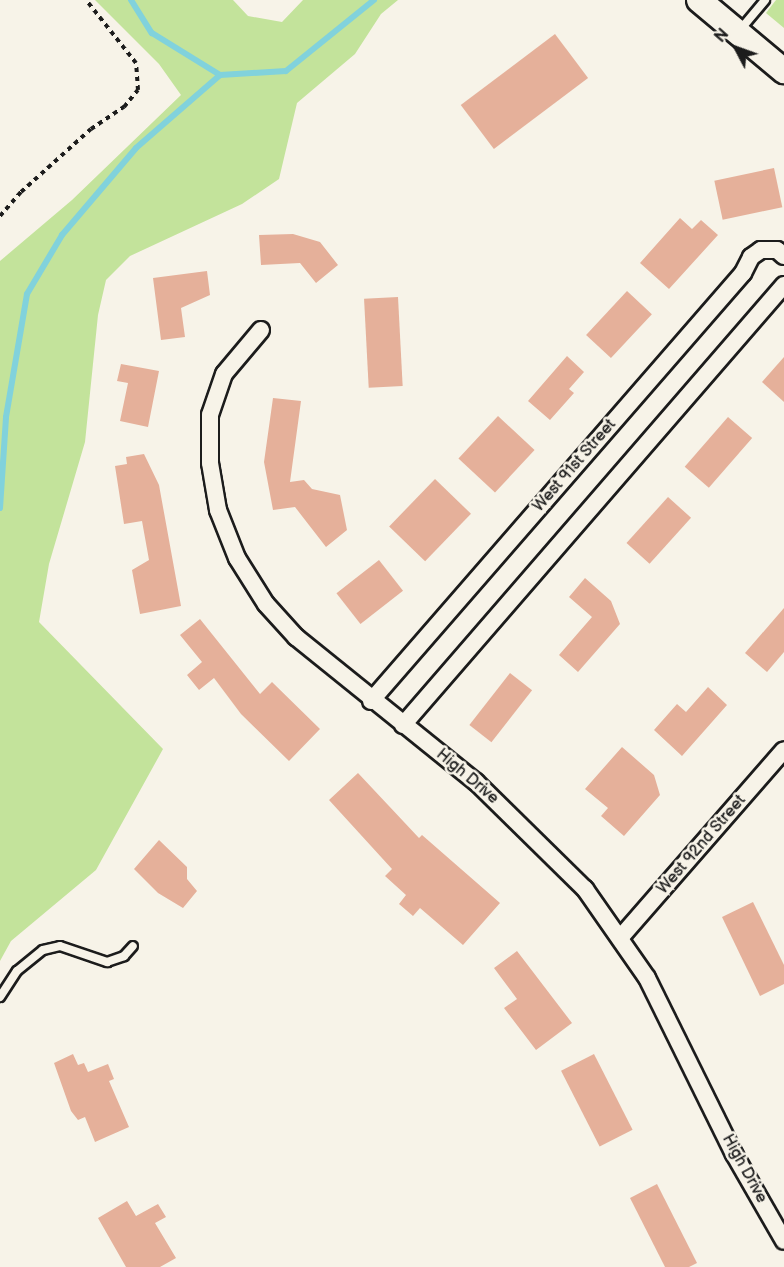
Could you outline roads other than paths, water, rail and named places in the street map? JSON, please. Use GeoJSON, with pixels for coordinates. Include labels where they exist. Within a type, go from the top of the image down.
{"type":"FeatureCollection","features":[{"type":"Feature","properties":{"kind":"main road"},"geometry":{"type":"LineString","coordinates":[[701,1],[784,71]]}},
{"type":"Feature","properties":{"kind":"street","name":"West 91st Street"},"geometry":{"type":"LineString","coordinates":[[371,701],[735,282],[751,257],[761,250],[777,250],[784,256]]}},
{"type":"Feature","properties":{"kind":"street"},"geometry":{"type":"LineString","coordinates":[[403,725],[784,285]]}},
{"type":"Feature","properties":{"kind":"street","name":"High Drive"},"geometry":{"type":"LineString","coordinates":[[261,330],[224,374],[210,415],[210,463],[218,510],[237,558],[266,604],[296,637],[371,701],[476,782],[531,833],[585,889],[647,978],[734,1154],[784,1241]]}},
{"type":"Feature","properties":{"kind":"street","name":"West 92nd Street"},"geometry":{"type":"LineString","coordinates":[[620,938],[784,750]]}},
{"type":"Feature","properties":{"kind":"lane"},"geometry":{"type":"LineString","coordinates":[[738,32],[765,0]]}},
{"type":"Feature","properties":{"kind":"lane"},"geometry":{"type":"LineString","coordinates":[[0,997],[17,971],[43,950],[60,946],[107,962],[124,956],[133,946]]}},
{"type":"Feature","properties":{"kind":"waterway"},"geometry":{"type":"LineString","coordinates":[[131,0],[152,33],[220,75],[286,71],[374,0]]}},
{"type":"Feature","properties":{"kind":"waterway"},"geometry":{"type":"LineString","coordinates":[[0,508],[6,417],[27,294],[62,235],[136,148],[220,75]]}}]}
